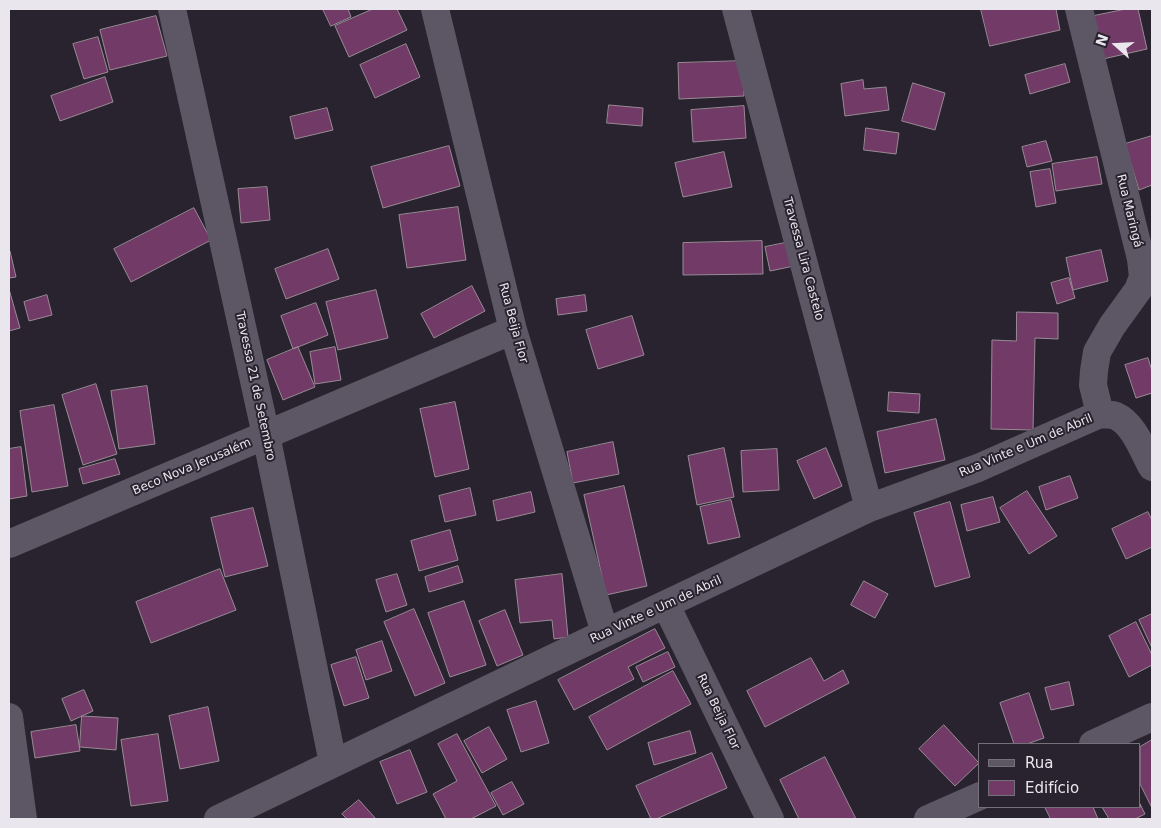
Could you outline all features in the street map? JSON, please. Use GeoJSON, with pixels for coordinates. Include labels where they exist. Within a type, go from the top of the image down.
{"type":"FeatureCollection","features":[{"type":"Feature","properties":{"kind":"street","name":"Travessa 21 de Setembro"},"geometry":{"type":"LineString","coordinates":[[172,9],[266,435],[333,763]]}},
{"type":"Feature","properties":{"kind":"street","name":"Rua Beija Flor"},"geometry":{"type":"LineString","coordinates":[[435,9],[513,330],[606,633]]}},
{"type":"Feature","properties":{"kind":"street","name":"Travessa Lira Castelo"},"geometry":{"type":"LineString","coordinates":[[736,9],[869,508]]}},
{"type":"Feature","properties":{"kind":"street","name":"Rua Maringá"},"geometry":{"type":"LineString","coordinates":[[1079,9],[1141,259],[1143,277],[1138,290],[1112,326],[1097,352],[1093,385],[1100,414]]}},
{"type":"Feature","properties":{"kind":"street","name":"Beco Nova Jerusalém"},"geometry":{"type":"LineString","coordinates":[[9,544],[513,330]]}},
{"type":"Feature","properties":{"kind":"street","name":"Rua Vinte e Um de Abril"},"geometry":{"type":"LineString","coordinates":[[218,819],[869,508],[978,468],[1100,414]]}},
{"type":"Feature","properties":{"kind":"street"},"geometry":{"type":"LineString","coordinates":[[1100,414],[1114,416],[1125,422],[1132,429],[1152,467]]}},
{"type":"Feature","properties":{"kind":"street","name":"Rua Beija Flor"},"geometry":{"type":"LineString","coordinates":[[666,605],[770,819]]}},
{"type":"Feature","properties":{"kind":"street"},"geometry":{"type":"LineString","coordinates":[[9,717],[23,819]]}},
{"type":"Feature","properties":{"kind":"street"},"geometry":{"type":"LineString","coordinates":[[1095,743],[1152,717]]}},
{"type":"Feature","properties":{"kind":"street"},"geometry":{"type":"LineString","coordinates":[[928,819],[978,797]]}},
{"type":"Feature","properties":{"kind":"building"},"geometry":{"type":"Polygon","coordinates":[[[323,9],[348,9],[351,17],[331,26],[323,9]]]}},
{"type":"Feature","properties":{"kind":"building"},"geometry":{"type":"Polygon","coordinates":[[[373,9],[397,9],[407,30],[349,57],[335,26],[373,9]]]}},
{"type":"Feature","properties":{"kind":"building"},"geometry":{"type":"Polygon","coordinates":[[[981,9],[1056,9],[1060,30],[990,46],[981,9]]]}},
{"type":"Feature","properties":{"kind":"building"},"geometry":{"type":"Polygon","coordinates":[[[1126,9],[1138,9],[1147,49],[1103,59],[1094,16],[1126,9]]]}},
{"type":"Feature","properties":{"kind":"building"},"geometry":{"type":"Polygon","coordinates":[[[156,16],[167,56],[110,70],[100,30],[156,16]]]}},
{"type":"Feature","properties":{"kind":"building"},"geometry":{"type":"Polygon","coordinates":[[[98,37],[108,72],[84,79],[73,44],[98,37]]]}},
{"type":"Feature","properties":{"kind":"building"},"geometry":{"type":"Polygon","coordinates":[[[406,44],[420,77],[375,98],[360,65],[406,44]]]}},
{"type":"Feature","properties":{"kind":"building"},"geometry":{"type":"Polygon","coordinates":[[[743,61],[744,96],[679,99],[678,63],[743,61]]]}},
{"type":"Feature","properties":{"kind":"building"},"geometry":{"type":"Polygon","coordinates":[[[1065,64],[1070,82],[1030,94],[1025,75],[1065,64]]]}},
{"type":"Feature","properties":{"kind":"building"},"geometry":{"type":"Polygon","coordinates":[[[105,77],[113,102],[60,121],[51,96],[105,77]]]}},
{"type":"Feature","properties":{"kind":"building"},"geometry":{"type":"Polygon","coordinates":[[[863,80],[864,89],[886,87],[889,110],[845,116],[841,84],[863,80]]]}},
{"type":"Feature","properties":{"kind":"building"},"geometry":{"type":"Polygon","coordinates":[[[913,83],[945,93],[935,130],[902,121],[913,83]]]}},
{"type":"Feature","properties":{"kind":"building"},"geometry":{"type":"Polygon","coordinates":[[[609,105],[643,108],[642,126],[607,123],[609,105]]]}},
{"type":"Feature","properties":{"kind":"building"},"geometry":{"type":"Polygon","coordinates":[[[744,106],[746,138],[693,142],[691,110],[744,106]]]}},
{"type":"Feature","properties":{"kind":"building"},"geometry":{"type":"Polygon","coordinates":[[[327,108],[333,130],[295,139],[290,117],[327,108]]]}},
{"type":"Feature","properties":{"kind":"building"},"geometry":{"type":"Polygon","coordinates":[[[866,128],[899,133],[896,154],[864,150],[866,128]]]}},
{"type":"Feature","properties":{"kind":"building"},"geometry":{"type":"Polygon","coordinates":[[[1152,136],[1152,185],[1139,190],[1125,144],[1152,136]]]}},
{"type":"Feature","properties":{"kind":"building"},"geometry":{"type":"Polygon","coordinates":[[[1046,141],[1052,161],[1027,167],[1022,147],[1046,141]]]}},
{"type":"Feature","properties":{"kind":"building"},"geometry":{"type":"Polygon","coordinates":[[[449,146],[460,186],[383,208],[371,167],[449,146]]]}},
{"type":"Feature","properties":{"kind":"building"},"geometry":{"type":"Polygon","coordinates":[[[724,152],[732,187],[683,197],[675,163],[724,152]]]}},
{"type":"Feature","properties":{"kind":"building"},"geometry":{"type":"Polygon","coordinates":[[[1097,157],[1102,184],[1056,191],[1052,164],[1097,157]]]}},
{"type":"Feature","properties":{"kind":"building"},"geometry":{"type":"Polygon","coordinates":[[[1050,169],[1056,203],[1036,207],[1030,172],[1050,169]]]}},
{"type":"Feature","properties":{"kind":"building"},"geometry":{"type":"Polygon","coordinates":[[[267,187],[270,220],[241,223],[238,189],[267,187]]]}},
{"type":"Feature","properties":{"kind":"building"},"geometry":{"type":"Polygon","coordinates":[[[458,207],[466,260],[407,268],[399,215],[458,207]]]}},
{"type":"Feature","properties":{"kind":"building"},"geometry":{"type":"Polygon","coordinates":[[[194,208],[211,240],[131,282],[114,249],[194,208]]]}},
{"type":"Feature","properties":{"kind":"building"},"geometry":{"type":"Polygon","coordinates":[[[762,241],[763,274],[683,275],[683,243],[762,241]]]}},
{"type":"Feature","properties":{"kind":"building"},"geometry":{"type":"Polygon","coordinates":[[[790,242],[794,266],[770,271],[765,247],[790,242]]]}},
{"type":"Feature","properties":{"kind":"building"},"geometry":{"type":"Polygon","coordinates":[[[328,249],[339,279],[286,299],[275,269],[328,249]]]}},
{"type":"Feature","properties":{"kind":"building"},"geometry":{"type":"Polygon","coordinates":[[[1101,250],[1108,281],[1073,290],[1066,258],[1101,250]]]}},
{"type":"Feature","properties":{"kind":"building"},"geometry":{"type":"Polygon","coordinates":[[[9,251],[16,277],[9,278],[9,251]]]}},
{"type":"Feature","properties":{"kind":"building"},"geometry":{"type":"Polygon","coordinates":[[[1069,278],[1075,298],[1057,304],[1051,283],[1069,278]]]}},
{"type":"Feature","properties":{"kind":"building"},"geometry":{"type":"Polygon","coordinates":[[[472,286],[485,311],[434,338],[421,314],[472,286]]]}},
{"type":"Feature","properties":{"kind":"building"},"geometry":{"type":"Polygon","coordinates":[[[9,289],[20,328],[9,331],[9,289]]]}},
{"type":"Feature","properties":{"kind":"building"},"geometry":{"type":"Polygon","coordinates":[[[376,290],[388,338],[338,350],[326,302],[376,290]]]}},
{"type":"Feature","properties":{"kind":"building"},"geometry":{"type":"Polygon","coordinates":[[[47,295],[52,315],[29,321],[24,302],[47,295]]]}},
{"type":"Feature","properties":{"kind":"building"},"geometry":{"type":"Polygon","coordinates":[[[585,295],[587,311],[558,315],[556,299],[585,295]]]}},
{"type":"Feature","properties":{"kind":"building"},"geometry":{"type":"Polygon","coordinates":[[[316,303],[328,335],[293,349],[281,316],[316,303]]]}},
{"type":"Feature","properties":{"kind":"building"},"geometry":{"type":"Polygon","coordinates":[[[1017,312],[1058,313],[1058,339],[1035,338],[1033,430],[991,429],[992,340],[1016,341],[1017,312]]]}},
{"type":"Feature","properties":{"kind":"building"},"geometry":{"type":"Polygon","coordinates":[[[632,316],[644,355],[598,369],[586,330],[632,316]]]}},
{"type":"Feature","properties":{"kind":"building"},"geometry":{"type":"Polygon","coordinates":[[[298,347],[315,387],[283,400],[267,360],[298,347]]]}},
{"type":"Feature","properties":{"kind":"building"},"geometry":{"type":"Polygon","coordinates":[[[335,347],[341,380],[315,384],[310,352],[335,347]]]}},
{"type":"Feature","properties":{"kind":"building"},"geometry":{"type":"Polygon","coordinates":[[[1148,358],[1152,371],[1152,393],[1136,398],[1125,365],[1148,358]]]}},
{"type":"Feature","properties":{"kind":"building"},"geometry":{"type":"Polygon","coordinates":[[[96,384],[117,454],[83,465],[62,395],[96,384]]]}},
{"type":"Feature","properties":{"kind":"building"},"geometry":{"type":"Polygon","coordinates":[[[147,386],[155,444],[119,449],[111,391],[147,386]]]}},
{"type":"Feature","properties":{"kind":"building"},"geometry":{"type":"Polygon","coordinates":[[[889,392],[920,394],[919,413],[888,411],[889,392]]]}},
{"type":"Feature","properties":{"kind":"building"},"geometry":{"type":"Polygon","coordinates":[[[455,402],[469,469],[435,477],[420,409],[455,402]]]}},
{"type":"Feature","properties":{"kind":"building"},"geometry":{"type":"Polygon","coordinates":[[[54,405],[68,486],[32,492],[20,411],[54,405]]]}},
{"type":"Feature","properties":{"kind":"building"},"geometry":{"type":"Polygon","coordinates":[[[936,419],[945,460],[885,473],[877,432],[936,419]]]}},
{"type":"Feature","properties":{"kind":"building"},"geometry":{"type":"Polygon","coordinates":[[[613,442],[619,474],[573,483],[567,452],[613,442]]]}},
{"type":"Feature","properties":{"kind":"building"},"geometry":{"type":"Polygon","coordinates":[[[21,447],[27,496],[9,499],[9,449],[21,447]]]}},
{"type":"Feature","properties":{"kind":"building"},"geometry":{"type":"Polygon","coordinates":[[[724,448],[734,497],[697,505],[688,456],[724,448]]]}},
{"type":"Feature","properties":{"kind":"building"},"geometry":{"type":"Polygon","coordinates":[[[826,448],[842,486],[814,499],[797,461],[826,448]]]}},
{"type":"Feature","properties":{"kind":"building"},"geometry":{"type":"Polygon","coordinates":[[[777,449],[779,490],[743,492],[741,451],[777,449]]]}},
{"type":"Feature","properties":{"kind":"building"},"geometry":{"type":"Polygon","coordinates":[[[115,459],[120,474],[83,484],[79,469],[115,459]]]}},
{"type":"Feature","properties":{"kind":"building"},"geometry":{"type":"Polygon","coordinates":[[[1070,476],[1078,498],[1046,510],[1039,487],[1070,476]]]}},
{"type":"Feature","properties":{"kind":"building"},"geometry":{"type":"Polygon","coordinates":[[[624,486],[647,586],[606,595],[584,495],[624,486]]]}},
{"type":"Feature","properties":{"kind":"building"},"geometry":{"type":"Polygon","coordinates":[[[470,488],[476,515],[445,522],[439,496],[470,488]]]}},
{"type":"Feature","properties":{"kind":"building"},"geometry":{"type":"Polygon","coordinates":[[[1027,491],[1057,536],[1029,554],[1000,508],[1027,491]]]}},
{"type":"Feature","properties":{"kind":"building"},"geometry":{"type":"Polygon","coordinates":[[[531,492],[535,512],[497,521],[493,501],[531,492]]]}},
{"type":"Feature","properties":{"kind":"building"},"geometry":{"type":"Polygon","coordinates":[[[993,497],[1000,522],[967,531],[961,505],[993,497]]]}},
{"type":"Feature","properties":{"kind":"building"},"geometry":{"type":"Polygon","coordinates":[[[731,500],[740,537],[708,544],[700,507],[731,500]]]}},
{"type":"Feature","properties":{"kind":"building"},"geometry":{"type":"Polygon","coordinates":[[[950,502],[970,577],[935,587],[914,513],[950,502]]]}},
{"type":"Feature","properties":{"kind":"building"},"geometry":{"type":"Polygon","coordinates":[[[253,508],[268,566],[225,577],[211,518],[253,508]]]}},
{"type":"Feature","properties":{"kind":"building"},"geometry":{"type":"Polygon","coordinates":[[[1148,512],[1152,520],[1152,547],[1126,559],[1112,529],[1148,512]]]}},
{"type":"Feature","properties":{"kind":"building"},"geometry":{"type":"Polygon","coordinates":[[[450,530],[458,560],[419,571],[411,541],[450,530]]]}},
{"type":"Feature","properties":{"kind":"building"},"geometry":{"type":"Polygon","coordinates":[[[458,566],[463,582],[429,592],[425,577],[458,566]]]}},
{"type":"Feature","properties":{"kind":"building"},"geometry":{"type":"Polygon","coordinates":[[[220,569],[236,610],[151,643],[136,602],[220,569]]]}},
{"type":"Feature","properties":{"kind":"building"},"geometry":{"type":"Polygon","coordinates":[[[397,574],[407,605],[386,612],[376,580],[397,574]]]}},
{"type":"Feature","properties":{"kind":"building"},"geometry":{"type":"Polygon","coordinates":[[[562,574],[568,637],[554,639],[552,620],[520,623],[515,580],[562,574]]]}},
{"type":"Feature","properties":{"kind":"building"},"geometry":{"type":"Polygon","coordinates":[[[864,581],[888,594],[875,618],[851,605],[864,581]]]}},
{"type":"Feature","properties":{"kind":"building"},"geometry":{"type":"Polygon","coordinates":[[[464,601],[486,665],[450,677],[428,613],[464,601]]]}},
{"type":"Feature","properties":{"kind":"building"},"geometry":{"type":"Polygon","coordinates":[[[414,609],[445,683],[415,696],[384,622],[414,609]]]}},
{"type":"Feature","properties":{"kind":"building"},"geometry":{"type":"Polygon","coordinates":[[[505,610],[523,655],[497,666],[479,621],[505,610]]]}},
{"type":"Feature","properties":{"kind":"building"},"geometry":{"type":"Polygon","coordinates":[[[1152,614],[1152,648],[1139,620],[1152,614]]]}},
{"type":"Feature","properties":{"kind":"building"},"geometry":{"type":"Polygon","coordinates":[[[1136,622],[1152,655],[1152,665],[1129,677],[1109,636],[1136,622]]]}},
{"type":"Feature","properties":{"kind":"building"},"geometry":{"type":"Polygon","coordinates":[[[655,629],[665,648],[628,667],[634,679],[574,710],[558,680],[655,629]]]}},
{"type":"Feature","properties":{"kind":"building"},"geometry":{"type":"Polygon","coordinates":[[[382,641],[392,671],[366,680],[356,650],[382,641]]]}},
{"type":"Feature","properties":{"kind":"building"},"geometry":{"type":"Polygon","coordinates":[[[668,652],[675,667],[643,682],[636,667],[668,652]]]}},
{"type":"Feature","properties":{"kind":"building"},"geometry":{"type":"Polygon","coordinates":[[[356,657],[369,698],[344,706],[331,665],[356,657]]]}},
{"type":"Feature","properties":{"kind":"building"},"geometry":{"type":"Polygon","coordinates":[[[811,658],[824,681],[843,670],[849,683],[765,727],[747,691],[811,658]]]}},
{"type":"Feature","properties":{"kind":"building"},"geometry":{"type":"Polygon","coordinates":[[[673,671],[691,704],[607,750],[589,717],[673,671]]]}},
{"type":"Feature","properties":{"kind":"building"},"geometry":{"type":"Polygon","coordinates":[[[1069,682],[1074,705],[1051,710],[1045,688],[1069,682]]]}},
{"type":"Feature","properties":{"kind":"building"},"geometry":{"type":"Polygon","coordinates":[[[84,690],[93,711],[71,721],[62,699],[84,690]]]}},
{"type":"Feature","properties":{"kind":"building"},"geometry":{"type":"Polygon","coordinates":[[[1029,693],[1044,738],[1030,743],[1014,743],[1000,703],[1029,693]]]}},
{"type":"Feature","properties":{"kind":"building"},"geometry":{"type":"Polygon","coordinates":[[[536,701],[549,743],[521,752],[507,710],[536,701]]]}},
{"type":"Feature","properties":{"kind":"building"},"geometry":{"type":"Polygon","coordinates":[[[208,707],[219,761],[180,769],[169,716],[208,707]]]}},
{"type":"Feature","properties":{"kind":"building"},"geometry":{"type":"Polygon","coordinates":[[[82,716],[118,718],[116,750],[80,747],[82,716]]]}},
{"type":"Feature","properties":{"kind":"building"},"geometry":{"type":"Polygon","coordinates":[[[76,725],[80,751],[35,758],[31,732],[76,725]]]}},
{"type":"Feature","properties":{"kind":"building"},"geometry":{"type":"Polygon","coordinates":[[[944,725],[978,764],[955,786],[919,749],[944,725]]]}},
{"type":"Feature","properties":{"kind":"building"},"geometry":{"type":"Polygon","coordinates":[[[489,727],[507,759],[482,773],[464,741],[489,727]]]}},
{"type":"Feature","properties":{"kind":"building"},"geometry":{"type":"Polygon","coordinates":[[[690,731],[696,753],[654,765],[648,743],[690,731]]]}},
{"type":"Feature","properties":{"kind":"building"},"geometry":{"type":"Polygon","coordinates":[[[158,734],[168,801],[131,806],[121,740],[158,734]]]}},
{"type":"Feature","properties":{"kind":"building"},"geometry":{"type":"Polygon","coordinates":[[[457,734],[496,806],[471,819],[446,819],[433,794],[457,781],[438,744],[457,734]]]}},
{"type":"Feature","properties":{"kind":"building"},"geometry":{"type":"Polygon","coordinates":[[[1152,740],[1152,808],[1141,786],[1141,746],[1152,740]]]}},
{"type":"Feature","properties":{"kind":"building"},"geometry":{"type":"Polygon","coordinates":[[[410,750],[427,792],[397,804],[380,762],[410,750]]]}},
{"type":"Feature","properties":{"kind":"building"},"geometry":{"type":"Polygon","coordinates":[[[712,753],[727,788],[656,819],[651,819],[636,786],[712,753]]]}},
{"type":"Feature","properties":{"kind":"building"},"geometry":{"type":"Polygon","coordinates":[[[825,757],[856,819],[799,819],[780,780],[825,757]]]}},
{"type":"Feature","properties":{"kind":"building"},"geometry":{"type":"Polygon","coordinates":[[[512,782],[524,804],[503,815],[491,793],[512,782]]]}},
{"type":"Feature","properties":{"kind":"building"},"geometry":{"type":"Polygon","coordinates":[[[359,800],[376,819],[347,819],[342,814],[359,800]]]}},
{"type":"Feature","properties":{"kind":"building"},"geometry":{"type":"Polygon","coordinates":[[[1141,806],[1145,814],[1135,819],[1109,819],[1103,808],[1141,808],[1141,806]]]}},
{"type":"Feature","properties":{"kind":"building"},"geometry":{"type":"Polygon","coordinates":[[[1046,808],[1093,808],[1098,819],[1051,819],[1046,808]]]}}]}
